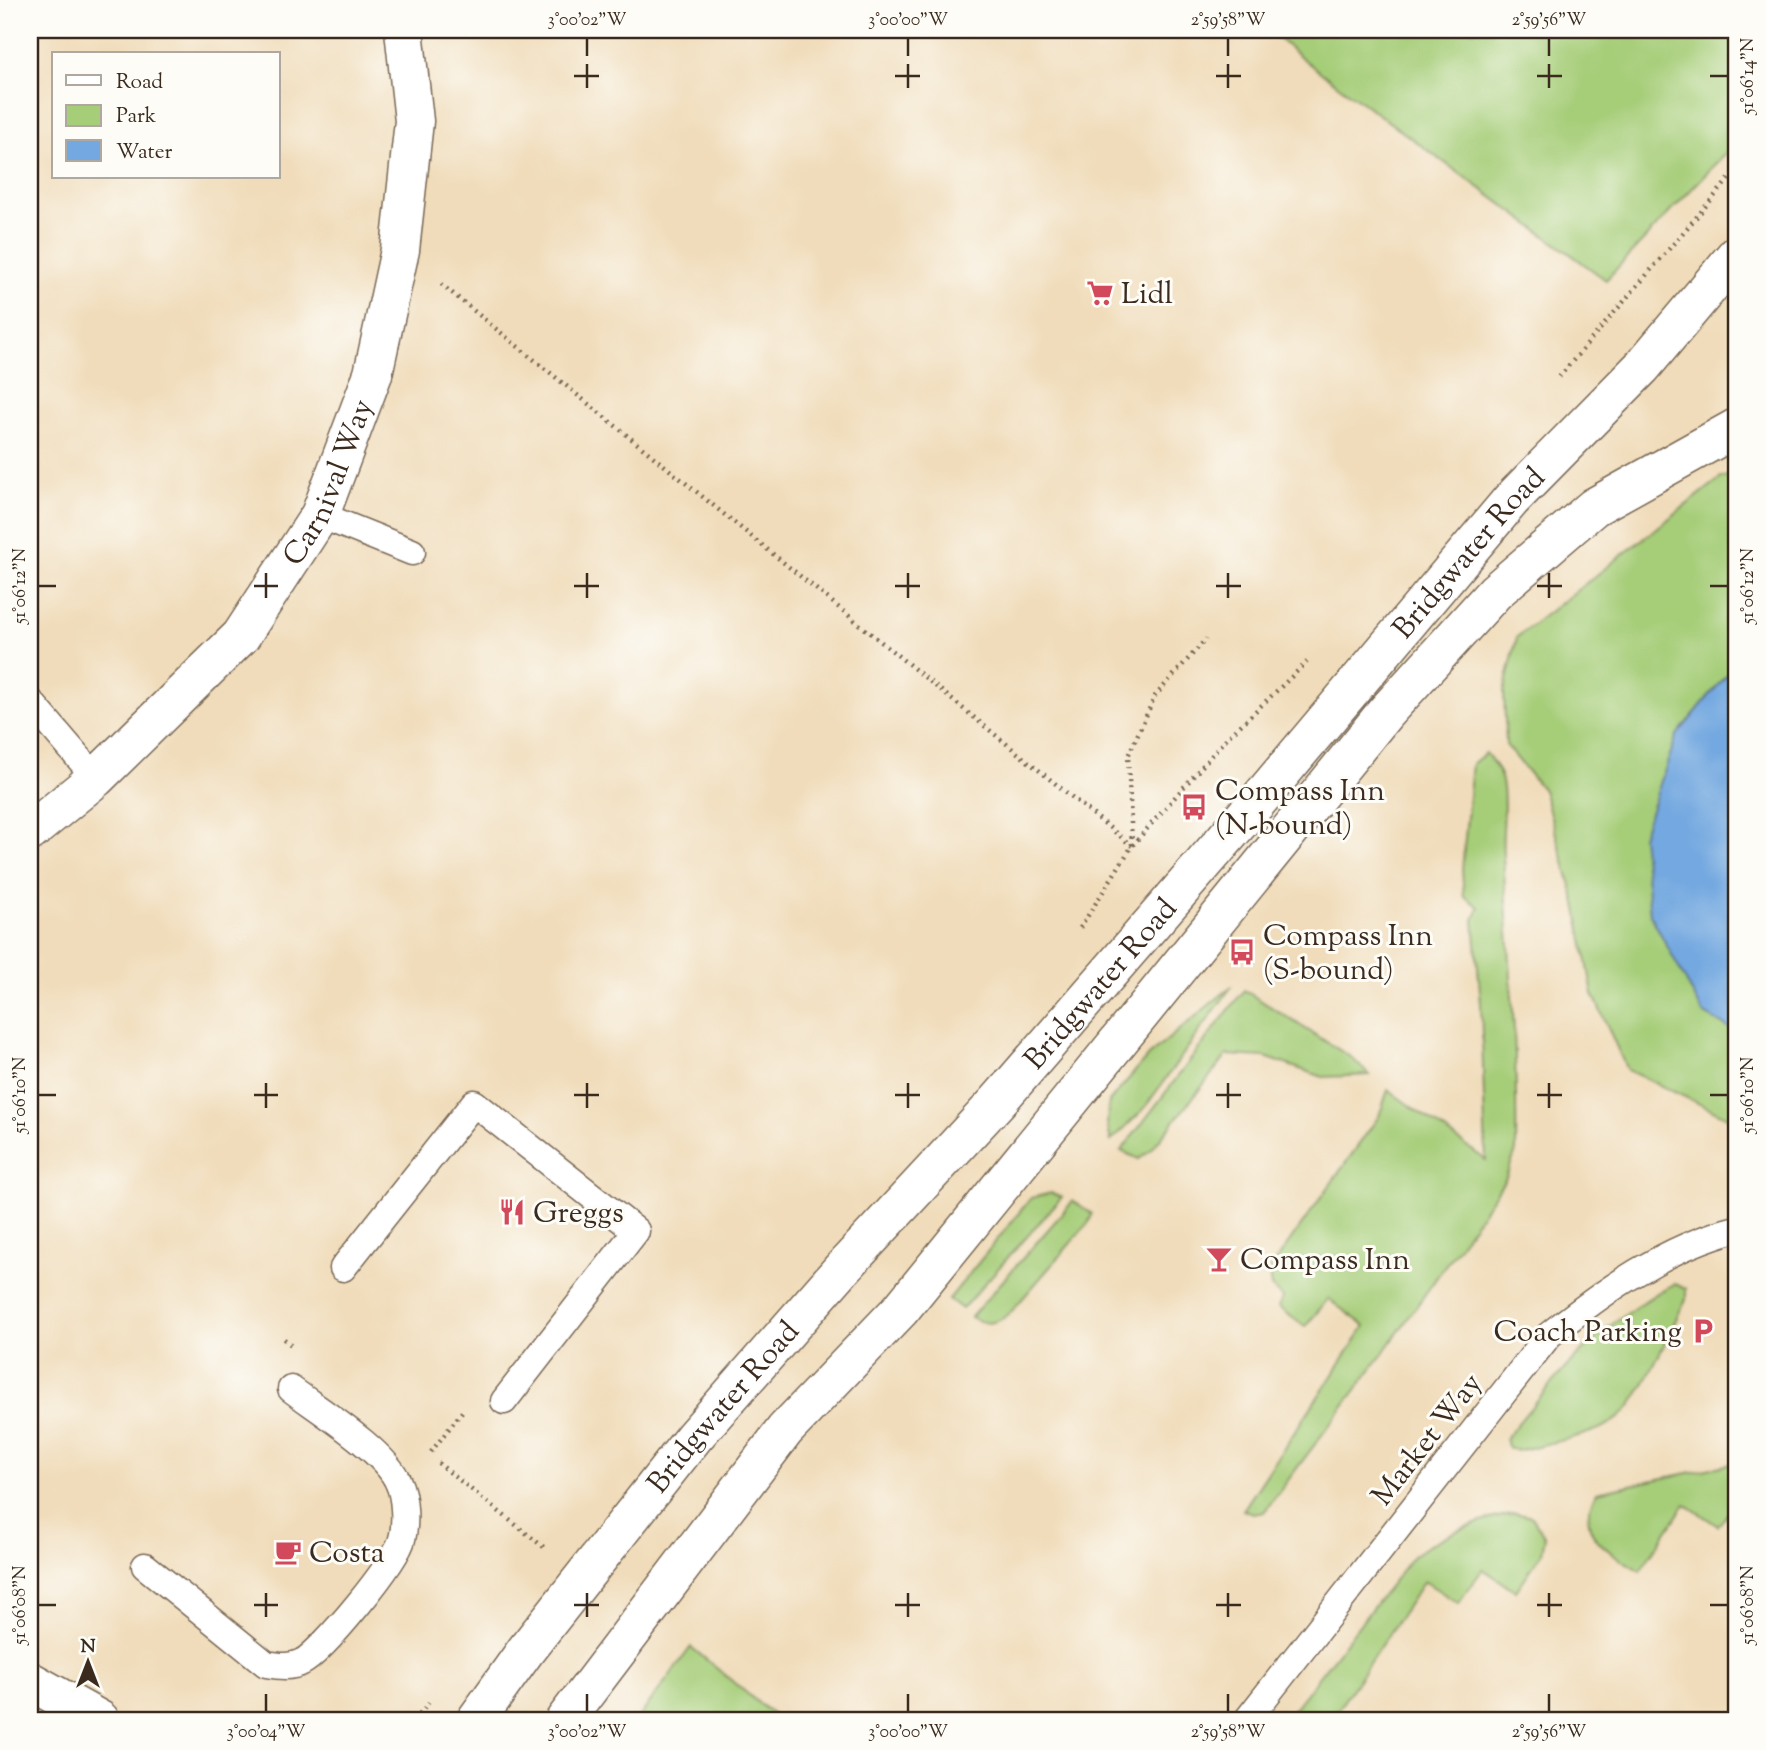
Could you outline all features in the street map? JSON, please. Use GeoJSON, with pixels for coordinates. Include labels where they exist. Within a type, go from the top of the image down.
{"type":"FeatureCollection","features":[{"type":"Feature","properties":{"kind":"main road","name":"Carnival Way"},"geometry":{"type":"LineString","coordinates":[[30,832],[96,778],[241,636],[320,515],[373,374],[400,250],[414,121],[410,31]]}},
{"type":"Feature","properties":{"kind":"main road","name":"Bridgwater Road"},"geometry":{"type":"LineString","coordinates":[[476,1720],[526,1650],[694,1437],[840,1271],[998,1101],[1257,802],[1511,500],[1642,367],[1736,255]]}},
{"type":"Feature","properties":{"kind":"main road","name":"Bridgwater Road"},"geometry":{"type":"LineString","coordinates":[[565,1720],[785,1430],[901,1309],[1385,713],[1496,592],[1594,507],[1736,428]]}},
{"type":"Feature","properties":{"kind":"main road"},"geometry":{"type":"LineString","coordinates":[[30,1681],[100,1720]]}},
{"type":"Feature","properties":{"kind":"lane"},"geometry":{"type":"LineString","coordinates":[[320,515],[412,552]]}},
{"type":"Feature","properties":{"kind":"lane"},"geometry":{"type":"LineString","coordinates":[[30,701],[96,778]]}},
{"type":"Feature","properties":{"kind":"lane"},"geometry":{"type":"LineString","coordinates":[[343,1268],[474,1103],[636,1231],[504,1401]]}},
{"type":"Feature","properties":{"kind":"lane","name":"Market Way"},"geometry":{"type":"LineString","coordinates":[[1247,1720],[1549,1335],[1595,1298],[1652,1264],[1716,1234],[1736,1229]]}},
{"type":"Feature","properties":{"kind":"lane"},"geometry":{"type":"LineString","coordinates":[[145,1566],[266,1664],[284,1667],[300,1664],[317,1653],[388,1565],[402,1540],[403,1509],[399,1483],[387,1462],[291,1389]]}},
{"type":"Feature","properties":{"kind":"path"},"geometry":{"type":"LineString","coordinates":[[400,250],[1132,846],[1128,756],[1155,696],[1206,639]]}},
{"type":"Feature","properties":{"kind":"path"},"geometry":{"type":"LineString","coordinates":[[428,1456],[467,1405]]}},
{"type":"Feature","properties":{"kind":"green space"},"geometry":{"type":"Polygon","coordinates":[[[1268,30],[1736,30],[1736,142],[1606,280],[1312,66],[1268,30]]]}},
{"type":"Feature","properties":{"kind":"green space"},"geometry":{"type":"Polygon","coordinates":[[[1736,474],[1736,663],[1677,735],[1703,1013],[1736,1032],[1736,1121],[1627,1070],[1593,994],[1576,903],[1543,790],[1506,745],[1504,692],[1517,637],[1721,478],[1736,474]]]}},
{"type":"Feature","properties":{"kind":"green space"},"geometry":{"type":"Polygon","coordinates":[[[1486,753],[1499,773],[1503,790],[1516,1151],[1505,1180],[1388,1347],[1264,1512],[1253,1514],[1243,1510],[1365,1326],[1328,1299],[1305,1327],[1278,1307],[1283,1298],[1271,1287],[1269,1271],[1379,1116],[1388,1090],[1486,1160],[1481,1004],[1474,920],[1479,907],[1464,896],[1462,870],[1472,764],[1486,753]]]}},
{"type":"Feature","properties":{"kind":"green space"},"geometry":{"type":"Polygon","coordinates":[[[1232,986],[1143,1110],[1111,1141],[1107,1123],[1109,1102],[1148,1056],[1232,986]]]}},
{"type":"Feature","properties":{"kind":"green space"},"geometry":{"type":"Polygon","coordinates":[[[1244,990],[1352,1058],[1369,1075],[1323,1077],[1265,1057],[1227,1055],[1151,1150],[1139,1159],[1121,1151],[1244,990]]]}},
{"type":"Feature","properties":{"kind":"green space"},"geometry":{"type":"Polygon","coordinates":[[[1051,1193],[1062,1197],[962,1309],[949,1299],[1031,1198],[1051,1193]]]}},
{"type":"Feature","properties":{"kind":"green space"},"geometry":{"type":"Polygon","coordinates":[[[1073,1201],[1092,1214],[1089,1222],[1010,1313],[1001,1320],[991,1322],[982,1322],[971,1317],[1073,1201]]]}},
{"type":"Feature","properties":{"kind":"green space"},"geometry":{"type":"Polygon","coordinates":[[[1675,1284],[1686,1288],[1686,1299],[1647,1378],[1620,1417],[1599,1429],[1571,1438],[1517,1451],[1508,1448],[1505,1439],[1585,1348],[1622,1317],[1658,1292],[1675,1284]]]}},
{"type":"Feature","properties":{"kind":"green space"},"geometry":{"type":"Polygon","coordinates":[[[1736,1463],[1736,1512],[1731,1509],[1718,1526],[1685,1504],[1640,1571],[1606,1549],[1591,1530],[1590,1507],[1597,1492],[1736,1463]]]}},
{"type":"Feature","properties":{"kind":"green space"},"geometry":{"type":"Polygon","coordinates":[[[1515,1513],[1532,1517],[1545,1537],[1542,1553],[1516,1591],[1483,1569],[1458,1603],[1424,1581],[1331,1720],[1285,1720],[1413,1556],[1461,1529],[1515,1513]]]}},
{"type":"Feature","properties":{"kind":"green space"},"geometry":{"type":"Polygon","coordinates":[[[691,1647],[779,1720],[637,1720],[691,1647]]]}},
{"type":"Feature","properties":{"kind":"water"},"geometry":{"type":"Polygon","coordinates":[[[1736,663],[1736,1032],[1703,1013],[1650,914],[1642,836],[1677,735],[1736,663]]]}},
{"type":"Feature","properties":{"kind":"place","name":"Lidl"},"geometry":{"type":"Point","coordinates":[1100,293]}},
{"type":"Feature","properties":{"kind":"place","name":"Compass Inn (N-bound)"},"geometry":{"type":"Point","coordinates":[1194,807]}},
{"type":"Feature","properties":{"kind":"place","name":"Compass Inn (S-bound)"},"geometry":{"type":"Point","coordinates":[1242,952]}},
{"type":"Feature","properties":{"kind":"place","name":"Greggs"},"geometry":{"type":"Point","coordinates":[512,1212]}},
{"type":"Feature","properties":{"kind":"place","name":"Compass Inn"},"geometry":{"type":"Point","coordinates":[1219,1259]}},
{"type":"Feature","properties":{"kind":"place","name":"Coach Parking"},"geometry":{"type":"Point","coordinates":[1703,1331]}},
{"type":"Feature","properties":{"kind":"place","name":"Costa"},"geometry":{"type":"Point","coordinates":[288,1552]}}]}
